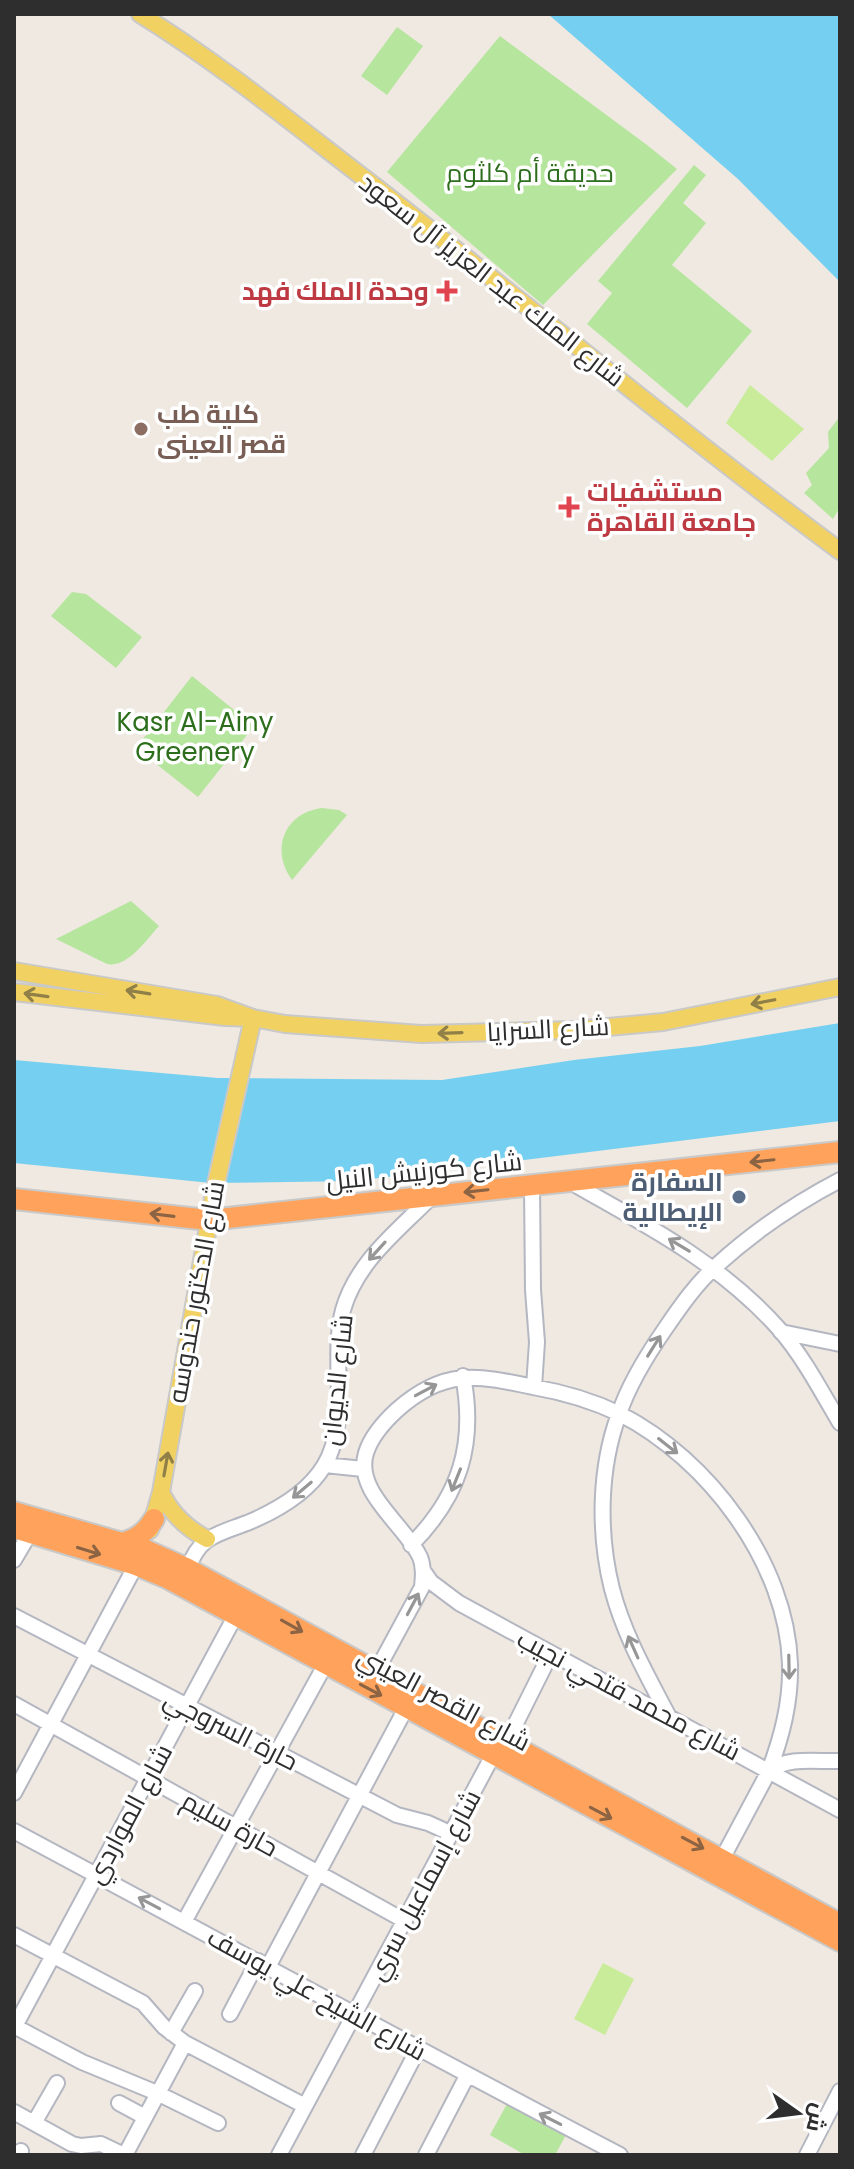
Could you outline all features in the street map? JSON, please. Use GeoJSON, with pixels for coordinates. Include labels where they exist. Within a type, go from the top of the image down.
{"type":"FeatureCollection","features":[{"type":"Feature","properties":{"kind":"highway","name":"شارع كورنيش النيل"},"geometry":{"type":"LineString","coordinates":[[14,1199],[202,1226],[432,1196],[840,1152]]}},
{"type":"Feature","properties":{"kind":"highway","name":"شارع القصر العيني"},"geometry":{"type":"LineString","coordinates":[[14,1512],[122,1543],[167,1578],[240,1608],[376,1672],[500,1749],[840,1941]]}},
{"type":"Feature","properties":{"kind":"highway"},"geometry":{"type":"LineString","coordinates":[[122,1543],[141,1535],[154,1519]]}},
{"type":"Feature","properties":{"kind":"highway","name":"شارع القصر العيني"},"geometry":{"type":"LineString","coordinates":[[22,1530],[188,1569],[325,1665],[406,1708],[500,1749],[722,1859],[840,1924]]}},
{"type":"Feature","properties":{"kind":"main road","name":"شارع الملك عبد العزيز آل سعود"},"geometry":{"type":"LineString","coordinates":[[140,14],[229,74],[840,551]]}},
{"type":"Feature","properties":{"kind":"main road","name":"شارع السرايا"},"geometry":{"type":"LineString","coordinates":[[14,971],[217,1005],[253,1018]]}},
{"type":"Feature","properties":{"kind":"main road","name":"شارع السرايا"},"geometry":{"type":"LineString","coordinates":[[14,992],[285,1024],[421,1034],[575,1030],[663,1022],[840,987]]}},
{"type":"Feature","properties":{"kind":"main road","name":"شارع الدكتور حندوسه"},"geometry":{"type":"LineString","coordinates":[[140,1557],[161,1492],[202,1226],[214,1193],[253,1018]]}},
{"type":"Feature","properties":{"kind":"main road"},"geometry":{"type":"LineString","coordinates":[[161,1492],[180,1520],[207,1539]]}},
{"type":"Feature","properties":{"kind":"street"},"geometry":{"type":"LineString","coordinates":[[669,1717],[634,1652],[621,1619],[605,1552],[604,1482],[619,1414],[660,1337],[713,1269],[767,1226],[840,1180]]}},
{"type":"Feature","properties":{"kind":"street"},"geometry":{"type":"LineString","coordinates":[[570,1182],[713,1269],[762,1311],[816,1381],[840,1423]]}},
{"type":"Feature","properties":{"kind":"street"},"geometry":{"type":"LineString","coordinates":[[532,1186],[537,1342],[534,1387]]}},
{"type":"Feature","properties":{"kind":"street","name":"شارع الديوان"},"geometry":{"type":"LineString","coordinates":[[207,1539],[267,1514],[288,1501],[303,1491],[325,1465],[336,1436],[339,1331],[352,1286],[379,1248],[432,1196]]}},
{"type":"Feature","properties":{"kind":"street"},"geometry":{"type":"LineString","coordinates":[[781,1332],[840,1344]]}},
{"type":"Feature","properties":{"kind":"street"},"geometry":{"type":"LineString","coordinates":[[411,1545],[442,1510],[461,1468],[469,1422],[463,1376]]}},
{"type":"Feature","properties":{"kind":"street"},"geometry":{"type":"LineString","coordinates":[[376,1672],[422,1587],[424,1572],[420,1557],[377,1499],[363,1469],[366,1451],[392,1415],[424,1390],[463,1376],[534,1387],[619,1414],[659,1439],[711,1485],[745,1531],[767,1571],[788,1637],[790,1664],[785,1719],[779,1745],[769,1771],[722,1859]]}},
{"type":"Feature","properties":{"kind":"street"},"geometry":{"type":"LineString","coordinates":[[325,1465],[363,1469]]}},
{"type":"Feature","properties":{"kind":"street"},"geometry":{"type":"LineString","coordinates":[[14,1560],[22,1530]]}},
{"type":"Feature","properties":{"kind":"street"},"geometry":{"type":"LineString","coordinates":[[188,1569],[195,1552],[207,1539]]}},
{"type":"Feature","properties":{"kind":"street"},"geometry":{"type":"LineString","coordinates":[[14,1793],[140,1557]]}},
{"type":"Feature","properties":{"kind":"street","name":"شارع محمد فتحي نجيب"},"geometry":{"type":"LineString","coordinates":[[424,1572],[431,1582],[459,1603],[840,1810]]}},
{"type":"Feature","properties":{"kind":"street","name":"شارع المواردي"},"geometry":{"type":"LineString","coordinates":[[14,2027],[240,1608]]}},
{"type":"Feature","properties":{"kind":"street","name":"حارة السروجي"},"geometry":{"type":"LineString","coordinates":[[14,1616],[397,1815],[420,1820],[452,1834]]}},
{"type":"Feature","properties":{"kind":"street","name":"شارع إسماعيل سري"},"geometry":{"type":"LineString","coordinates":[[279,2155],[551,1653]]}},
{"type":"Feature","properties":{"kind":"street"},"geometry":{"type":"LineString","coordinates":[[184,1922],[325,1665]]}},
{"type":"Feature","properties":{"kind":"street","name":"حارة سليم"},"geometry":{"type":"LineString","coordinates":[[14,1704],[405,1921]]}},
{"type":"Feature","properties":{"kind":"street"},"geometry":{"type":"LineString","coordinates":[[230,2014],[318,1873],[406,1708]]}},
{"type":"Feature","properties":{"kind":"street"},"geometry":{"type":"LineString","coordinates":[[769,1771],[777,1764],[794,1761],[840,1761]]}},
{"type":"Feature","properties":{"kind":"street","name":"شارع الشيخ علي يوسف"},"geometry":{"type":"LineString","coordinates":[[14,1831],[354,2016],[620,2155]]}},
{"type":"Feature","properties":{"kind":"street"},"geometry":{"type":"LineString","coordinates":[[14,1935],[143,2003],[171,2033],[185,2043],[305,2106]]}},
{"type":"Feature","properties":{"kind":"street"},"geometry":{"type":"LineString","coordinates":[[171,2033],[195,1991]]}},
{"type":"Feature","properties":{"kind":"street"},"geometry":{"type":"LineString","coordinates":[[14,2027],[82,2062],[157,2093],[218,2123]]}},
{"type":"Feature","properties":{"kind":"street"},"geometry":{"type":"LineString","coordinates":[[14,2112],[72,2144],[124,2155],[185,2043]]}},
{"type":"Feature","properties":{"kind":"street"},"geometry":{"type":"LineString","coordinates":[[363,2155],[418,2049]]}},
{"type":"Feature","properties":{"kind":"street"},"geometry":{"type":"LineString","coordinates":[[426,2155],[467,2076]]}},
{"type":"Feature","properties":{"kind":"street"},"geometry":{"type":"LineString","coordinates":[[34,2123],[57,2083]]}},
{"type":"Feature","properties":{"kind":"street"},"geometry":{"type":"LineString","coordinates":[[807,2155],[840,2091]]}},
{"type":"Feature","properties":{"kind":"street"},"geometry":{"type":"LineString","coordinates":[[119,2103],[145,2117]]}},
{"type":"Feature","properties":{"kind":"green space"},"geometry":{"type":"Polygon","coordinates":[[[397,27],[423,46],[387,95],[361,76],[397,27]]]}},
{"type":"Feature","properties":{"kind":"green space","name":"حديقة أم كلثوم"},"geometry":{"type":"Polygon","coordinates":[[[500,36],[677,169],[543,305],[387,172],[500,36]]]}},
{"type":"Feature","properties":{"kind":"green space"},"geometry":{"type":"Polygon","coordinates":[[[694,165],[706,175],[683,203],[706,223],[672,265],[752,331],[687,408],[587,324],[612,293],[598,281],[694,165]]]}},
{"type":"Feature","properties":{"kind":"green space"},"geometry":{"type":"Polygon","coordinates":[[[750,385],[804,429],[772,461],[726,423],[750,385]]]}},
{"type":"Feature","properties":{"kind":"green space"},"geometry":{"type":"Polygon","coordinates":[[[840,416],[840,507],[833,519],[804,493],[812,485],[806,473],[829,448],[828,432],[840,416]]]}},
{"type":"Feature","properties":{"kind":"green space"},"geometry":{"type":"Polygon","coordinates":[[[72,592],[86,594],[142,637],[116,668],[51,616],[72,592]]]}},
{"type":"Feature","properties":{"kind":"green space","name":"Kasr Al-Ainy Greenery"},"geometry":{"type":"Polygon","coordinates":[[[192,676],[254,726],[198,797],[136,748],[192,676]]]}},
{"type":"Feature","properties":{"kind":"green space"},"geometry":{"type":"Polygon","coordinates":[[[322,808],[339,810],[347,815],[292,880],[282,857],[284,835],[298,817],[322,808]]]}},
{"type":"Feature","properties":{"kind":"green space"},"geometry":{"type":"Polygon","coordinates":[[[131,901],[159,926],[136,952],[122,962],[107,964],[56,939],[131,901]]]}},
{"type":"Feature","properties":{"kind":"green space"},"geometry":{"type":"Polygon","coordinates":[[[603,1963],[634,1979],[605,2035],[574,2019],[603,1963]]]}},
{"type":"Feature","properties":{"kind":"green space"},"geometry":{"type":"Polygon","coordinates":[[[508,2102],[566,2135],[555,2155],[525,2155],[490,2135],[508,2102]]]}},
{"type":"Feature","properties":{"kind":"water"},"geometry":{"type":"Polygon","coordinates":[[[548,14],[840,14],[840,282],[738,179],[548,14]]]}},
{"type":"Feature","properties":{"kind":"water"},"geometry":{"type":"Polygon","coordinates":[[[840,1023],[840,1121],[355,1181],[211,1183],[14,1163],[14,1060],[218,1078],[442,1080],[574,1060],[700,1046],[840,1023]]]}},
{"type":"Feature","properties":{"kind":"place","name":"وحدة الملك فهد"},"geometry":{"type":"Point","coordinates":[447,291]}},
{"type":"Feature","properties":{"kind":"place","name":"كلية طب قصر العينى"},"geometry":{"type":"Point","coordinates":[141,429]}},
{"type":"Feature","properties":{"kind":"place","name":"مستشفيات جامعة القاهرة"},"geometry":{"type":"Point","coordinates":[569,507]}},
{"type":"Feature","properties":{"kind":"place","name":"السفارة الإيطالية"},"geometry":{"type":"Point","coordinates":[739,1197]}}]}
